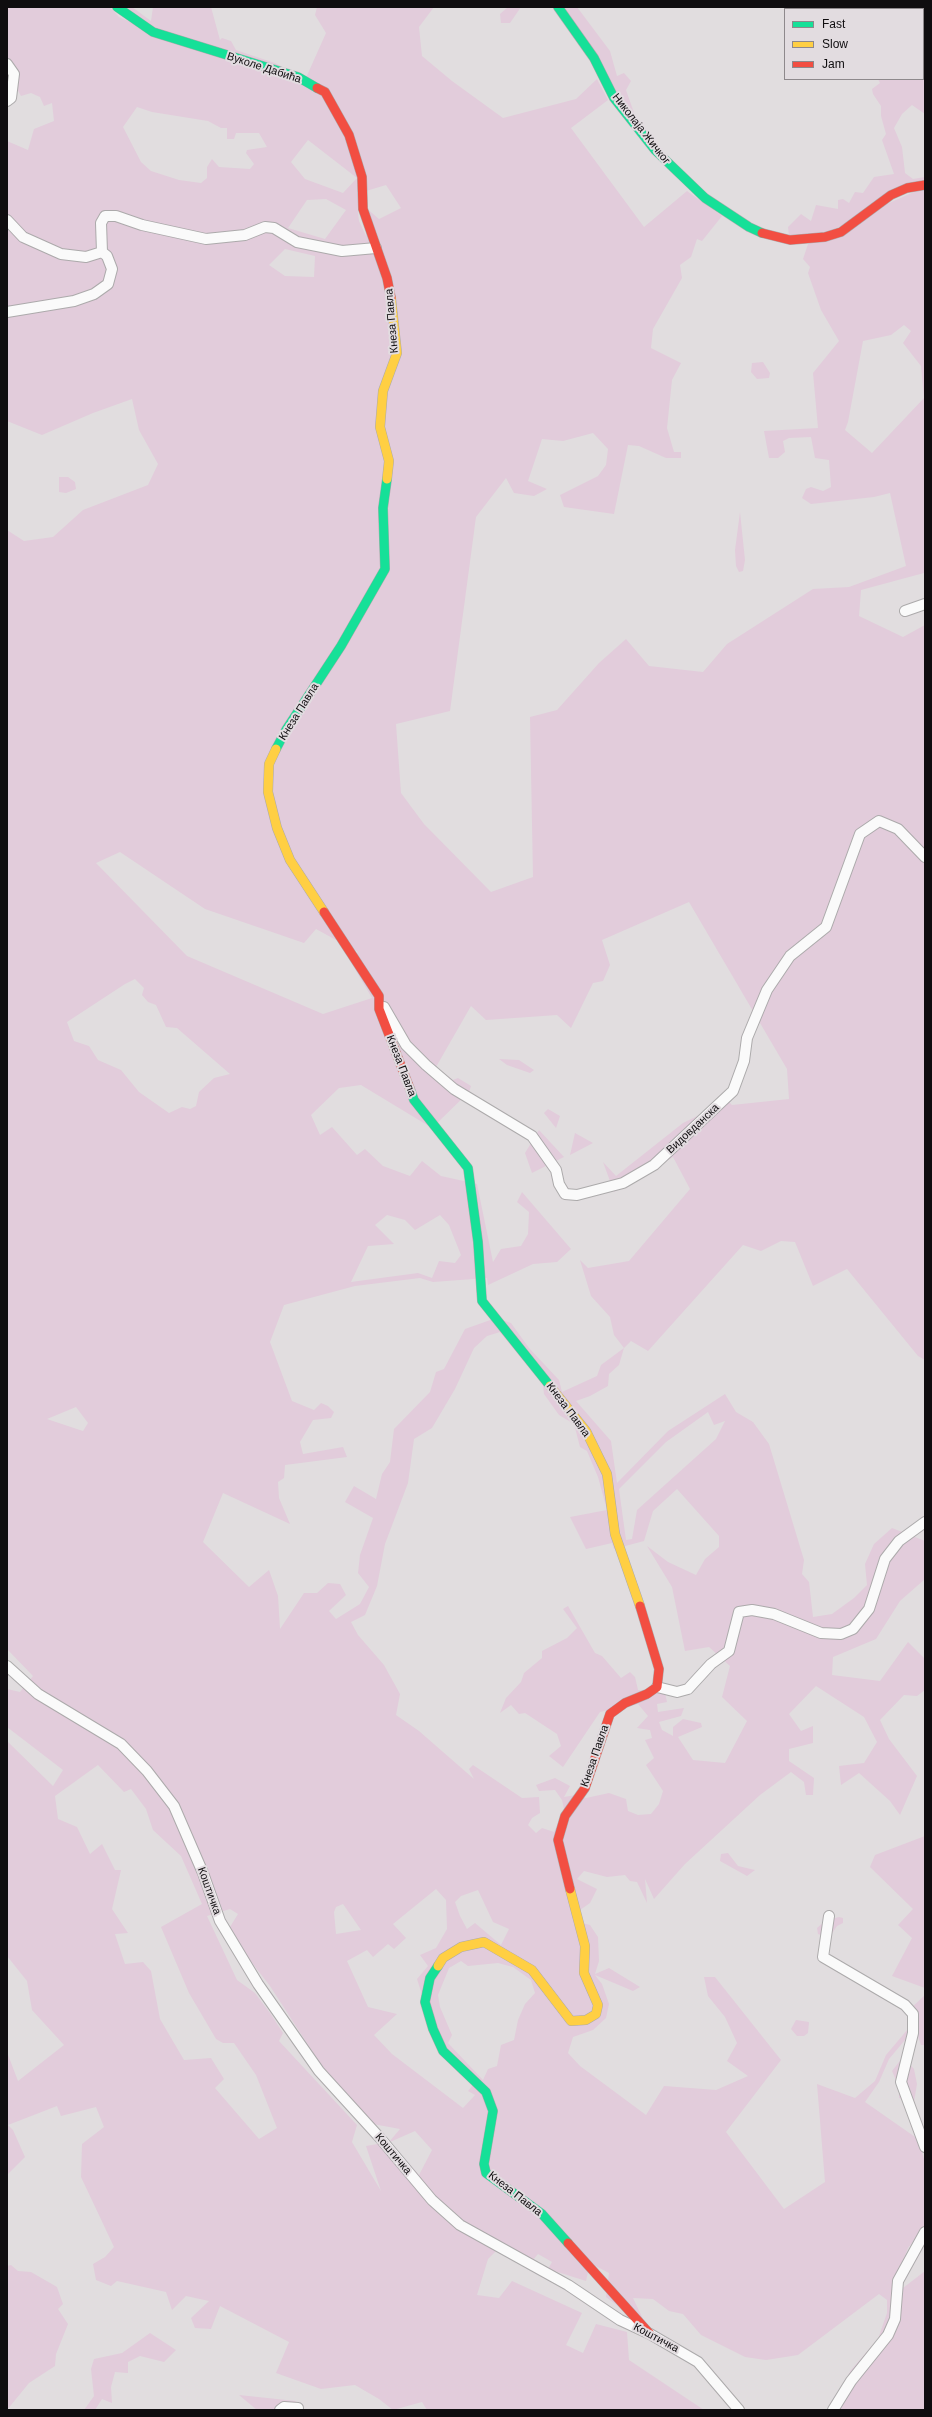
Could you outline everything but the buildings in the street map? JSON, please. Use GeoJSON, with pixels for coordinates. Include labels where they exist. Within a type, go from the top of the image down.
{"type":"FeatureCollection","features":[{"type":"Feature","properties":{"kind":"street","name":"Вуколе Дабића"},"geometry":{"type":"LineString","coordinates":[[117,7],[153,32],[298,77],[325,92],[349,136],[362,178],[363,209],[376,248]]}},
{"type":"Feature","properties":{"kind":"street","name":"Николаја Жичког"},"geometry":{"type":"LineString","coordinates":[[558,7],[594,58],[614,98],[655,150],[705,198],[749,227],[769,236],[786,240],[809,240],[825,237],[841,232],[878,204],[900,191],[925,184]]}},
{"type":"Feature","properties":{"kind":"street"},"geometry":{"type":"LineString","coordinates":[[7,64],[14,74],[10,98],[7,101]]}},
{"type":"Feature","properties":{"kind":"street"},"geometry":{"type":"LineString","coordinates":[[7,312],[74,301],[94,294],[108,284],[112,269],[107,256],[102,252],[101,223],[105,216],[116,216],[142,225],[206,239],[246,235],[265,227],[274,228],[297,242],[304,244],[342,251],[376,248]]}},
{"type":"Feature","properties":{"kind":"street"},"geometry":{"type":"LineString","coordinates":[[7,220],[23,237],[61,254],[86,257],[102,252]]}},
{"type":"Feature","properties":{"kind":"street","name":"Кнеза Павла"},"geometry":{"type":"LineString","coordinates":[[376,248],[387,278],[392,301],[397,353],[383,391],[380,427],[389,461],[383,508],[385,569],[341,646],[286,730],[269,764],[268,792],[277,828],[290,860],[379,996],[379,1009],[414,1100],[459,1154],[468,1168],[478,1242],[482,1301],[586,1432],[607,1474],[615,1534],[651,1636],[660,1669],[657,1687],[625,1703],[610,1714],[585,1788],[565,1816],[558,1840],[585,1946],[584,1973],[598,2005],[596,2014],[586,2020],[571,2021],[563,2013],[532,1970],[484,1942],[461,1947],[444,1958],[430,1978],[424,2002],[433,2029],[444,2051],[486,2092],[493,2111],[484,2164],[486,2173],[542,2214],[650,2334]]}},
{"type":"Feature","properties":{"kind":"street"},"geometry":{"type":"LineString","coordinates":[[905,611],[925,604]]}},
{"type":"Feature","properties":{"kind":"street","name":"Видовданска"},"geometry":{"type":"LineString","coordinates":[[379,996],[406,1045],[426,1065],[454,1089],[532,1136],[556,1170],[562,1190],[570,1195],[577,1195],[623,1183],[654,1165],[733,1090],[744,1061],[747,1038],[767,990],[790,956],[826,927],[860,834],[879,821],[898,829],[925,857]]}},
{"type":"Feature","properties":{"kind":"street"},"geometry":{"type":"LineString","coordinates":[[657,1687],[677,1692],[688,1688],[711,1664],[729,1651],[739,1612],[752,1610],[774,1614],[821,1633],[841,1634],[853,1629],[869,1609],[885,1559],[899,1542],[925,1522]]}},
{"type":"Feature","properties":{"kind":"street","name":"Коштичка"},"geometry":{"type":"LineString","coordinates":[[7,1666],[38,1694],[121,1744],[147,1771],[174,1806],[203,1873],[220,1921],[258,1984],[275,2004],[319,2071],[380,2138],[432,2200],[460,2225],[568,2285],[620,2320],[650,2334],[698,2362],[739,2410]]}},
{"type":"Feature","properties":{"kind":"street"},"geometry":{"type":"LineString","coordinates":[[828,1916],[823,1957],[905,2005],[913,2014],[913,2033],[901,2082],[925,2147]]}},
{"type":"Feature","properties":{"kind":"street"},"geometry":{"type":"LineString","coordinates":[[833,2410],[851,2381],[888,2336],[895,2319],[898,2281],[925,2232]]}},
{"type":"Feature","properties":{"kind":"street"},"geometry":{"type":"LineString","coordinates":[[280,2410],[284,2407],[298,2408]]}},
{"type":"Feature","properties":{"kind":"shaded area"},"geometry":{"type":"Polygon","coordinates":[[[7,7],[110,7],[119,17],[173,41],[121,7],[132,7],[151,21],[153,7],[211,7],[220,40],[222,38],[231,41],[236,50],[275,63],[305,80],[326,33],[315,15],[317,7],[434,7],[419,27],[422,56],[452,81],[503,118],[576,99],[597,79],[608,100],[571,128],[644,227],[687,191],[722,216],[702,241],[697,239],[691,257],[680,265],[682,278],[653,329],[651,348],[681,363],[672,380],[667,428],[674,452],[681,452],[681,458],[666,458],[639,446],[628,445],[614,514],[564,507],[560,495],[598,476],[606,465],[608,449],[593,433],[563,441],[542,439],[528,481],[547,489],[534,496],[514,493],[506,478],[476,517],[450,711],[396,724],[401,793],[424,824],[491,892],[533,877],[530,717],[557,710],[599,663],[626,639],[649,666],[703,672],[727,644],[813,589],[849,587],[906,566],[890,493],[874,497],[811,504],[802,498],[806,489],[811,487],[823,491],[831,487],[829,460],[815,458],[811,437],[789,438],[783,441],[785,452],[778,458],[769,458],[764,431],[818,428],[813,373],[839,341],[821,310],[808,273],[810,267],[803,259],[808,244],[878,208],[925,187],[925,574],[924,573],[861,590],[859,616],[903,637],[925,625],[925,1360],[918,1356],[847,1269],[813,1286],[795,1242],[781,1241],[761,1251],[743,1245],[648,1351],[631,1341],[624,1348],[619,1365],[609,1374],[608,1386],[590,1396],[576,1401],[611,1441],[617,1483],[668,1431],[725,1394],[736,1412],[753,1422],[769,1444],[804,1560],[802,1574],[809,1582],[813,1617],[832,1614],[854,1598],[867,1585],[865,1564],[874,1544],[892,1528],[925,1541],[925,1579],[900,1601],[876,1639],[833,1657],[832,1675],[880,1681],[908,1642],[925,1659],[925,1690],[917,1696],[904,1695],[880,1720],[889,1739],[917,1776],[900,1815],[890,1801],[859,1773],[841,1785],[839,1766],[864,1763],[877,1742],[864,1717],[816,1686],[789,1714],[801,1731],[813,1726],[813,1743],[789,1749],[789,1761],[814,1778],[813,1795],[806,1795],[804,1782],[791,1772],[760,1795],[685,1864],[654,1899],[645,1879],[647,1903],[637,1882],[630,1881],[625,1875],[607,1877],[584,1871],[577,1879],[597,1889],[590,1903],[580,1910],[582,1923],[590,1925],[598,1937],[599,1961],[595,1974],[609,1968],[640,1987],[633,1991],[595,1975],[602,1984],[609,2004],[606,2018],[593,2030],[573,2037],[568,2053],[580,2066],[646,2115],[664,2086],[716,2090],[748,2076],[727,2061],[737,2043],[725,2017],[708,1996],[704,1977],[715,1977],[781,2060],[726,2132],[784,2209],[825,2182],[817,2084],[855,2098],[875,2081],[886,2055],[913,2023],[909,2010],[925,1995],[925,2045],[921,2045],[915,2028],[889,2059],[879,2082],[865,2102],[918,2139],[925,2162],[925,2227],[908,2248],[895,2281],[903,2288],[925,2271],[925,2410],[829,2410],[851,2370],[878,2339],[887,2313],[887,2300],[879,2294],[798,2355],[766,2360],[745,2357],[701,2335],[683,2314],[669,2311],[653,2299],[633,2298],[644,2321],[630,2315],[606,2297],[609,2273],[590,2263],[586,2281],[548,2269],[552,2262],[538,2254],[532,2261],[501,2246],[488,2259],[477,2295],[499,2298],[512,2281],[582,2313],[566,2345],[583,2353],[596,2324],[627,2332],[629,2360],[704,2410],[427,2410],[422,2402],[393,2410],[379,2399],[355,2385],[321,2389],[276,2373],[289,2342],[220,2306],[211,2329],[195,2328],[191,2318],[209,2301],[186,2296],[172,2310],[166,2292],[117,2281],[111,2286],[96,2280],[93,2264],[105,2257],[114,2247],[81,2177],[82,2144],[104,2127],[96,2107],[61,2116],[57,2106],[8,2125],[13,2130],[25,2157],[7,2175],[7,2052],[18,2081],[64,2045],[32,2010],[27,1981],[7,1956],[7,1741],[53,1786],[63,1770],[7,1727],[7,1689],[20,1692],[33,1676],[7,1649],[7,530],[24,541],[53,537],[83,510],[148,485],[158,464],[139,430],[132,399],[93,413],[42,435],[7,421],[7,141],[28,150],[34,129],[54,121],[52,103],[44,106],[40,97],[31,93],[21,96],[7,71],[7,7]],[[137,107],[123,127],[141,162],[151,171],[179,180],[201,183],[207,178],[207,167],[212,159],[219,167],[250,169],[254,164],[246,153],[247,150],[267,147],[259,133],[236,133],[234,139],[227,139],[227,128],[221,128],[208,121],[152,112],[137,107]],[[308,140],[291,162],[305,179],[343,193],[357,178],[308,140]],[[386,185],[366,191],[358,212],[359,221],[366,236],[365,207],[379,219],[401,208],[386,185]],[[326,199],[307,200],[288,228],[325,239],[346,210],[326,199]],[[285,249],[269,265],[285,276],[314,277],[315,256],[285,249]],[[904,325],[891,335],[863,341],[848,422],[845,430],[872,453],[924,398],[921,366],[903,343],[911,331],[904,325]],[[120,852],[96,863],[187,956],[323,1014],[372,998],[349,959],[358,952],[316,929],[304,943],[205,909],[120,852]],[[689,902],[602,940],[610,965],[603,981],[593,983],[571,1028],[557,1015],[486,1020],[471,1006],[436,1067],[453,1080],[458,1078],[471,1086],[469,1092],[432,1128],[361,1085],[339,1088],[311,1115],[320,1135],[332,1127],[357,1155],[365,1149],[383,1166],[410,1176],[422,1161],[441,1176],[477,1184],[493,1262],[501,1249],[521,1246],[528,1234],[529,1212],[517,1202],[522,1192],[571,1249],[557,1262],[533,1264],[488,1285],[487,1278],[433,1282],[420,1278],[355,1286],[284,1305],[270,1342],[292,1401],[314,1410],[321,1403],[328,1406],[334,1412],[331,1418],[313,1420],[300,1442],[303,1454],[343,1447],[347,1457],[285,1465],[284,1478],[278,1482],[279,1498],[290,1524],[223,1493],[203,1542],[249,1587],[269,1570],[278,1596],[280,1629],[304,1593],[317,1593],[328,1583],[340,1584],[346,1595],[329,1611],[336,1619],[360,1604],[369,1587],[358,1573],[360,1555],[373,1518],[345,1502],[354,1486],[376,1499],[382,1474],[390,1462],[394,1429],[430,1392],[436,1372],[444,1369],[465,1329],[496,1318],[511,1323],[529,1348],[559,1380],[562,1392],[597,1376],[601,1365],[624,1348],[614,1335],[610,1317],[591,1296],[580,1260],[588,1268],[629,1261],[690,1189],[673,1157],[614,1192],[603,1162],[616,1176],[683,1123],[728,1101],[732,1105],[789,1099],[787,1069],[689,902]],[[135,979],[67,1022],[74,1041],[89,1046],[98,1060],[121,1070],[139,1092],[169,1113],[182,1107],[190,1109],[196,1106],[199,1092],[214,1078],[230,1074],[177,1028],[166,1027],[156,1005],[148,1002],[142,995],[144,988],[135,979]],[[387,1215],[375,1225],[394,1244],[368,1246],[351,1282],[418,1273],[432,1278],[439,1261],[455,1263],[461,1255],[449,1225],[440,1215],[415,1230],[405,1220],[387,1215]],[[500,1332],[487,1336],[474,1348],[455,1389],[432,1428],[414,1439],[408,1483],[385,1544],[377,1586],[365,1615],[351,1622],[358,1635],[384,1665],[400,1694],[396,1715],[419,1731],[474,1779],[469,1769],[473,1765],[522,1798],[539,1797],[540,1813],[532,1818],[528,1825],[536,1833],[542,1828],[554,1832],[564,1809],[562,1800],[555,1790],[539,1791],[536,1785],[555,1778],[570,1786],[564,1797],[576,1795],[586,1798],[609,1793],[626,1799],[628,1811],[638,1815],[651,1814],[659,1804],[663,1791],[646,1765],[654,1758],[645,1740],[652,1738],[650,1730],[637,1728],[648,1716],[638,1704],[600,1712],[563,1767],[549,1756],[561,1746],[557,1734],[525,1713],[519,1714],[511,1705],[500,1713],[506,1698],[521,1682],[524,1673],[542,1658],[542,1651],[567,1638],[577,1628],[563,1609],[568,1606],[595,1653],[602,1656],[621,1678],[630,1672],[635,1677],[638,1690],[665,1693],[667,1702],[657,1704],[658,1712],[684,1708],[681,1716],[659,1722],[662,1730],[673,1736],[673,1727],[683,1719],[701,1723],[702,1727],[678,1737],[693,1760],[725,1763],[747,1721],[722,1697],[730,1666],[709,1647],[685,1651],[672,1587],[647,1546],[668,1562],[696,1575],[705,1559],[719,1547],[719,1536],[677,1489],[653,1511],[644,1541],[614,1549],[612,1543],[586,1549],[570,1517],[607,1510],[598,1477],[587,1451],[580,1447],[574,1424],[559,1415],[544,1394],[543,1385],[500,1332]],[[76,1407],[47,1419],[83,1431],[88,1423],[76,1407]],[[708,1412],[666,1442],[619,1489],[626,1540],[632,1539],[637,1510],[716,1439],[725,1421],[714,1425],[708,1412]],[[98,1765],[55,1796],[58,1819],[77,1827],[90,1854],[102,1844],[115,1870],[121,1870],[112,1909],[128,1933],[115,1934],[125,1964],[143,1962],[151,1971],[160,2019],[184,2060],[211,2058],[224,2079],[215,2088],[259,2139],[277,2128],[256,2075],[234,2043],[223,2043],[216,2039],[189,1993],[161,1927],[202,1904],[181,1856],[153,1830],[146,1809],[131,1789],[124,1792],[98,1765]],[[436,1889],[393,1924],[406,1938],[394,1949],[388,1944],[373,1957],[367,1950],[347,1961],[368,2007],[397,2014],[374,2035],[392,2054],[463,2108],[475,2095],[468,2091],[473,2085],[440,2051],[417,1979],[428,1966],[420,1955],[436,1948],[447,1929],[446,1900],[436,1889]],[[478,1890],[461,1896],[455,1902],[467,1929],[475,1923],[501,1945],[509,1929],[493,1922],[478,1890]],[[343,1904],[336,1907],[334,1912],[336,1934],[361,1930],[343,1904]],[[230,1909],[207,1916],[237,1980],[255,1993],[283,2033],[279,2041],[357,2125],[352,2142],[381,2191],[366,2146],[389,2142],[400,2129],[373,2124],[321,2065],[270,1986],[249,1959],[230,1927],[238,1914],[230,1909]],[[461,1961],[449,1968],[438,1995],[440,2007],[452,2035],[448,2043],[483,2080],[488,2069],[497,2066],[501,2045],[514,2040],[518,2020],[525,2004],[535,1993],[531,1980],[513,1967],[498,1963],[468,1966],[461,1961]],[[415,2131],[390,2142],[419,2175],[432,2150],[415,2131]]]}},
{"type":"Feature","properties":{"kind":"shaded area"},"geometry":{"type":"Polygon","coordinates":[[[508,7],[521,7],[510,23],[501,23],[500,14],[508,7]]]}},
{"type":"Feature","properties":{"kind":"shaded area"},"geometry":{"type":"Polygon","coordinates":[[[554,7],[577,7],[610,51],[617,76],[624,73],[631,81],[626,90],[638,124],[554,7]]]}},
{"type":"Feature","properties":{"kind":"shaded area"},"geometry":{"type":"Polygon","coordinates":[[[925,7],[925,114],[912,105],[902,114],[894,128],[902,147],[905,173],[913,179],[925,177],[925,180],[828,233],[789,236],[788,227],[801,214],[811,221],[816,205],[838,209],[838,200],[843,199],[849,203],[855,192],[863,193],[874,177],[894,174],[882,140],[886,134],[881,116],[881,106],[873,94],[872,89],[880,83],[878,80],[924,80],[924,8],[823,8],[925,7]]]}},
{"type":"Feature","properties":{"kind":"shaded area"},"geometry":{"type":"Polygon","coordinates":[[[763,362],[770,373],[769,378],[757,379],[751,372],[752,363],[763,362]]]}},
{"type":"Feature","properties":{"kind":"shaded area"},"geometry":{"type":"Polygon","coordinates":[[[59,477],[68,477],[75,482],[76,489],[66,493],[59,492],[59,477]]]}},
{"type":"Feature","properties":{"kind":"shaded area"},"geometry":{"type":"Polygon","coordinates":[[[740,512],[745,560],[743,571],[739,572],[736,566],[735,550],[740,512]]]}},
{"type":"Feature","properties":{"kind":"shaded area"},"geometry":{"type":"Polygon","coordinates":[[[499,1059],[519,1060],[534,1070],[530,1073],[507,1065],[499,1059]]]}},
{"type":"Feature","properties":{"kind":"shaded area"},"geometry":{"type":"Polygon","coordinates":[[[548,1109],[560,1116],[556,1128],[544,1113],[548,1109]]]}},
{"type":"Feature","properties":{"kind":"shaded area"},"geometry":{"type":"Polygon","coordinates":[[[539,1130],[564,1157],[532,1173],[525,1153],[539,1130]]]}},
{"type":"Feature","properties":{"kind":"shaded area"},"geometry":{"type":"Polygon","coordinates":[[[575,1133],[593,1143],[570,1155],[575,1133]]]}},
{"type":"Feature","properties":{"kind":"shaded area"},"geometry":{"type":"Polygon","coordinates":[[[925,1836],[925,1988],[892,1976],[912,1938],[898,1925],[913,1909],[870,1867],[875,1855],[925,1836]]]}},
{"type":"Feature","properties":{"kind":"shaded area"},"geometry":{"type":"Polygon","coordinates":[[[728,1853],[738,1866],[755,1870],[747,1876],[720,1861],[721,1854],[728,1853]]]}},
{"type":"Feature","properties":{"kind":"shaded area"},"geometry":{"type":"Polygon","coordinates":[[[839,1917],[843,1918],[843,1923],[837,1926],[829,1938],[818,1934],[817,1928],[825,1921],[839,1917]]]}},
{"type":"Feature","properties":{"kind":"shaded area"},"geometry":{"type":"Polygon","coordinates":[[[796,2020],[809,2022],[808,2033],[804,2036],[797,2036],[791,2029],[796,2020]]]}},
{"type":"Feature","properties":{"kind":"shaded area"},"geometry":{"type":"Polygon","coordinates":[[[903,2057],[914,2069],[917,2084],[914,2102],[899,2098],[899,2087],[892,2071],[903,2057]]]}},
{"type":"Feature","properties":{"kind":"shaded area"},"geometry":{"type":"Polygon","coordinates":[[[11,2265],[18,2271],[31,2272],[57,2287],[63,2304],[58,2309],[68,2324],[56,2354],[55,2366],[29,2383],[7,2410],[7,2266],[11,2265]]]}},
{"type":"Feature","properties":{"kind":"shaded area"},"geometry":{"type":"Polygon","coordinates":[[[150,2333],[176,2350],[164,2362],[140,2356],[128,2362],[128,2373],[115,2372],[111,2387],[112,2403],[102,2399],[95,2410],[84,2410],[94,2396],[91,2369],[94,2359],[122,2353],[150,2333]]]}},
{"type":"Feature","properties":{"kind":"shaded area"},"geometry":{"type":"Polygon","coordinates":[[[239,2395],[296,2401],[288,2410],[257,2410],[239,2395]]]}},
{"type":"Feature","properties":{"kind":"traffic: fast"},"geometry":{"type":"LineString","coordinates":[[117,7],[153,32],[298,77],[317,88]]}},
{"type":"Feature","properties":{"kind":"traffic: fast"},"geometry":{"type":"LineString","coordinates":[[558,7],[594,58],[614,98],[655,150],[705,198],[749,227],[762,233]]}},
{"type":"Feature","properties":{"kind":"traffic: fast"},"geometry":{"type":"LineString","coordinates":[[276,749],[286,730],[341,646],[385,569],[383,508],[387,479]]}},
{"type":"Feature","properties":{"kind":"traffic: fast"},"geometry":{"type":"LineString","coordinates":[[410,1089],[414,1100],[468,1168],[478,1242],[482,1301],[550,1386]]}},
{"type":"Feature","properties":{"kind":"traffic: fast"},"geometry":{"type":"LineString","coordinates":[[438,1966],[430,1978],[425,2002],[433,2029],[443,2051],[486,2092],[493,2111],[484,2164],[486,2173],[542,2214],[568,2243]]}},
{"type":"Feature","properties":{"kind":"traffic: slow"},"geometry":{"type":"LineString","coordinates":[[387,479],[389,461],[380,427],[383,391],[397,353],[391,298]]}},
{"type":"Feature","properties":{"kind":"traffic: slow"},"geometry":{"type":"LineString","coordinates":[[276,749],[269,764],[268,792],[277,828],[290,860],[324,912]]}},
{"type":"Feature","properties":{"kind":"traffic: slow"},"geometry":{"type":"LineString","coordinates":[[550,1386],[586,1431],[607,1474],[615,1534],[640,1606]]}},
{"type":"Feature","properties":{"kind":"traffic: slow"},"geometry":{"type":"LineString","coordinates":[[438,1966],[443,1958],[461,1947],[484,1942],[532,1970],[571,2021],[586,2020],[596,2014],[598,2005],[584,1973],[585,1946],[570,1889]]}},
{"type":"Feature","properties":{"kind":"traffic: jam"},"geometry":{"type":"LineString","coordinates":[[317,88],[325,92],[349,135],[362,177],[363,209],[387,278],[391,298]]}},
{"type":"Feature","properties":{"kind":"traffic: jam"},"geometry":{"type":"LineString","coordinates":[[762,233],[790,240],[825,237],[841,232],[891,195],[907,188],[925,185]]}},
{"type":"Feature","properties":{"kind":"traffic: jam"},"geometry":{"type":"LineString","coordinates":[[324,912],[379,996],[379,1009],[410,1089]]}},
{"type":"Feature","properties":{"kind":"traffic: jam"},"geometry":{"type":"LineString","coordinates":[[570,1889],[558,1840],[565,1816],[585,1788],[610,1714],[625,1703],[647,1694],[657,1687],[659,1669],[640,1606]]}},
{"type":"Feature","properties":{"kind":"traffic: jam"},"geometry":{"type":"LineString","coordinates":[[568,2243],[650,2334]]}}]}
